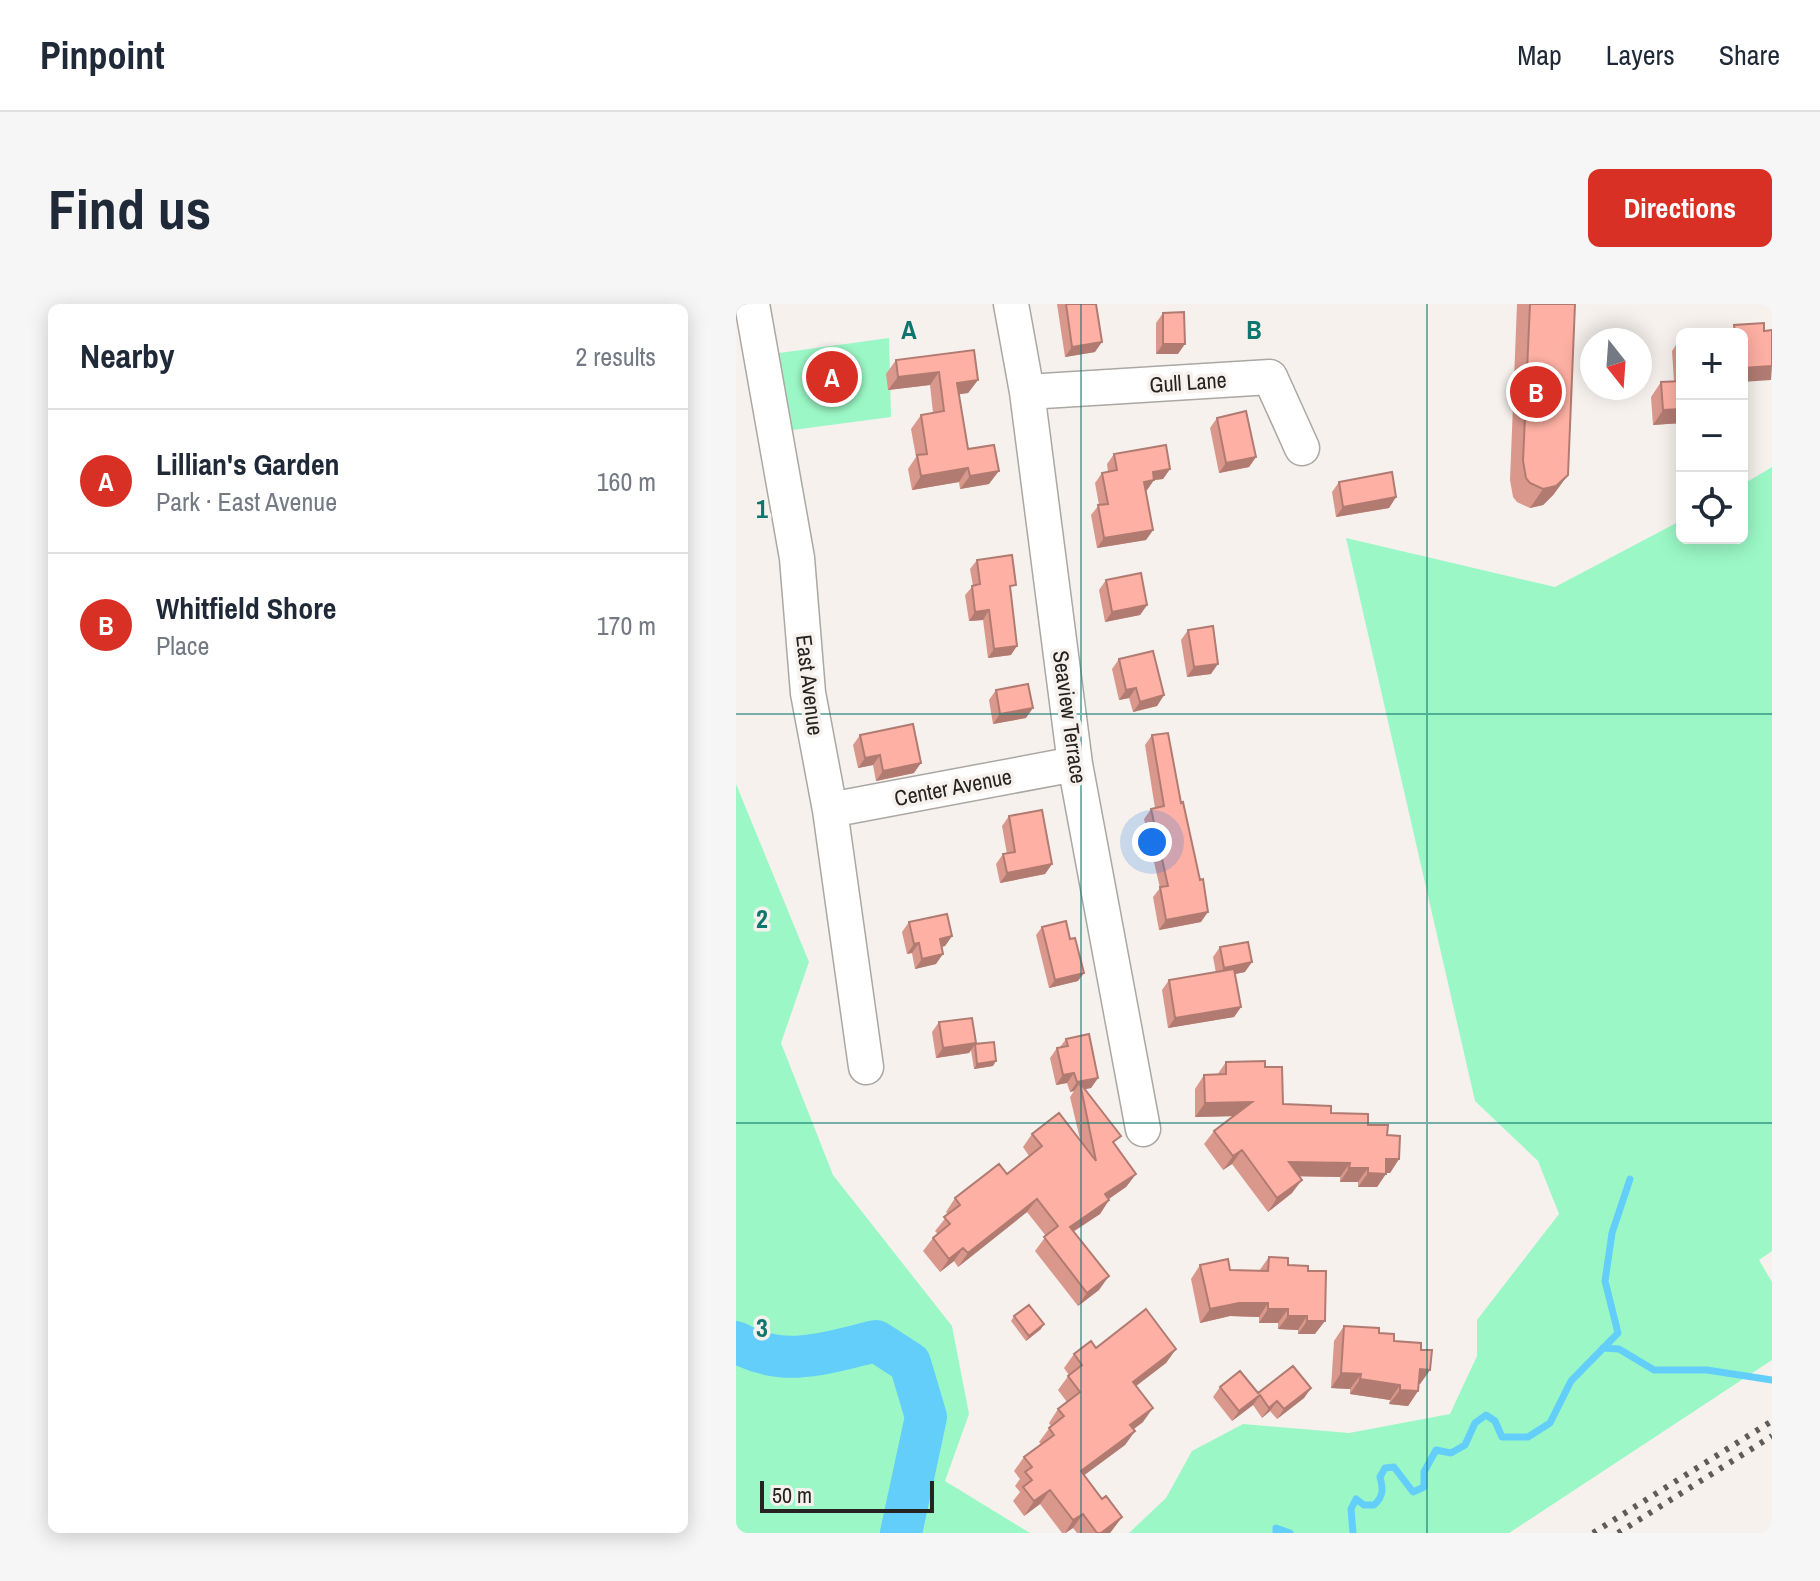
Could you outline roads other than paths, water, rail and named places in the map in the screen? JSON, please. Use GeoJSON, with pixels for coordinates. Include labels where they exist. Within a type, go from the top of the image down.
{"type":"FeatureCollection","features":[{"type":"Feature","properties":{"kind":"street","name":"East Avenue"},"geometry":{"type":"LineString","coordinates":[[752,304],[797,558],[808,693],[830,810],[866,1067]]}},
{"type":"Feature","properties":{"kind":"street","name":"Seaview Terrace"},"geometry":{"type":"LineString","coordinates":[[1011,304],[1027,392],[1075,764],[1143,1129]]}},
{"type":"Feature","properties":{"kind":"street","name":"Gull Lane"},"geometry":{"type":"LineString","coordinates":[[1027,392],[1270,377],[1302,448]]}},
{"type":"Feature","properties":{"kind":"street","name":"Center Avenue"},"geometry":{"type":"LineString","coordinates":[[830,810],[1075,764]]}},
{"type":"Feature","properties":{"kind":"waterway"},"geometry":{"type":"LineString","coordinates":[[1353,1533],[1351,1509],[1356,1499],[1364,1505],[1374,1505],[1380,1499],[1380,1477],[1385,1468],[1394,1467],[1413,1492],[1424,1487],[1424,1472],[1436,1450],[1451,1453],[1465,1445],[1475,1423],[1486,1415],[1495,1421],[1502,1437],[1528,1437],[1550,1423],[1571,1381],[1618,1333],[1605,1281],[1612,1233],[1630,1179]]}},
{"type":"Feature","properties":{"kind":"waterway"},"geometry":{"type":"LineString","coordinates":[[736,1342],[771,1355],[788,1357],[822,1354],[876,1341],[910,1363],[926,1417],[901,1533]]}},
{"type":"Feature","properties":{"kind":"waterway"},"geometry":{"type":"LineString","coordinates":[[1603,1348],[1619,1349],[1654,1370],[1707,1370],[1772,1380]]}},
{"type":"Feature","properties":{"kind":"waterway"},"geometry":{"type":"LineString","coordinates":[[1276,1533],[1276,1528],[1290,1533]]}},
{"type":"Feature","properties":{"kind":"railway"},"geometry":{"type":"LineString","coordinates":[[1593,1533],[1772,1421]]}},
{"type":"Feature","properties":{"kind":"railway"},"geometry":{"type":"LineString","coordinates":[[1618,1533],[1772,1436]]}},
{"type":"Feature","properties":{"kind":"place","name":"Lillian's Garden"},"geometry":{"type":"Point","coordinates":[832,377]}},
{"type":"Feature","properties":{"kind":"place","name":"Whitfield Shore"},"geometry":{"type":"Point","coordinates":[1536,392]}}]}
